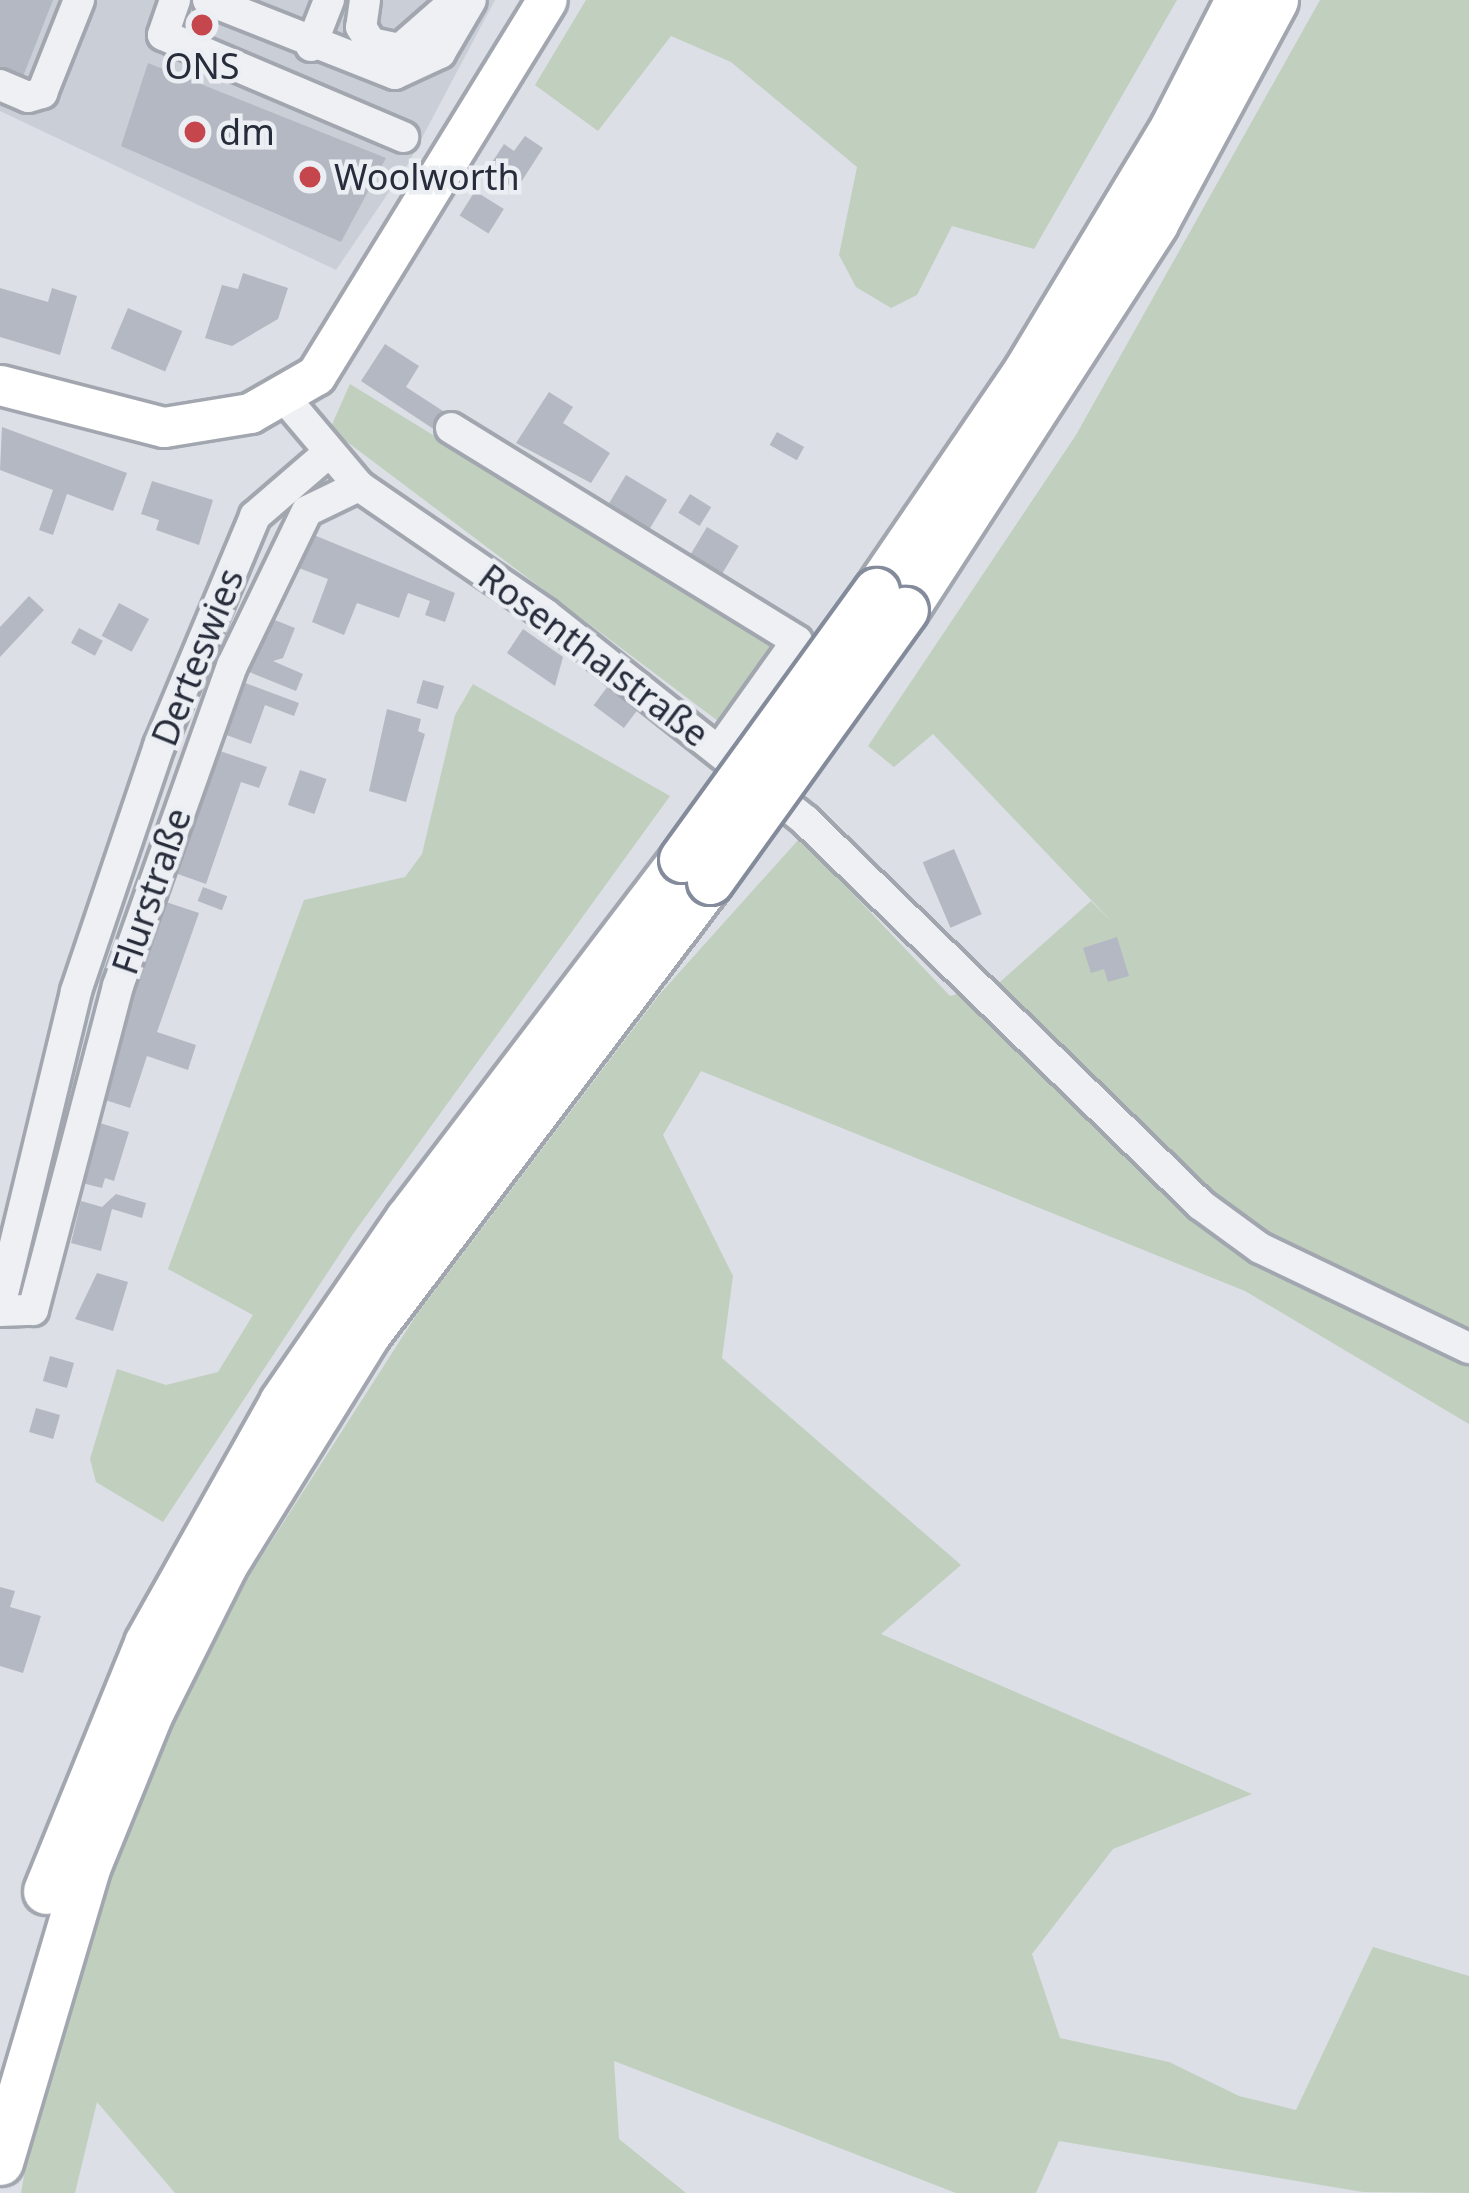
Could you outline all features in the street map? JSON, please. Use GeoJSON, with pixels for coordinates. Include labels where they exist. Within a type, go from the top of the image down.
{"type":"FeatureCollection","features":[{"type":"Feature","properties":{"kind":"highway"},"geometry":{"type":"LineString","coordinates":[[890,600],[1173,127],[1238,0]]}},
{"type":"Feature","properties":{"kind":"highway"},"geometry":{"type":"LineString","coordinates":[[0,2162],[87,1868],[150,1713],[224,1565],[368,1333],[1133,260],[1275,0]]}},
{"type":"Feature","properties":{"kind":"highway"},"geometry":{"type":"LineString","coordinates":[[0,2036],[100,1747],[230,1487],[334,1321],[696,870]]}},
{"type":"Feature","properties":{"kind":"main road"},"geometry":{"type":"LineString","coordinates":[[0,385],[164,428],[250,413],[283,396],[338,349],[548,0]]}},
{"type":"Feature","properties":{"kind":"street"},"geometry":{"type":"LineString","coordinates":[[0,85],[28,97],[42,93],[79,0]]}},
{"type":"Feature","properties":{"kind":"street"},"geometry":{"type":"LineString","coordinates":[[175,0],[163,35],[403,137]]}},
{"type":"Feature","properties":{"kind":"street"},"geometry":{"type":"LineString","coordinates":[[208,0],[371,70],[415,70],[440,53],[471,0]]}},
{"type":"Feature","properties":{"kind":"street"},"geometry":{"type":"LineString","coordinates":[[313,99],[329,0]]}},
{"type":"Feature","properties":{"kind":"street"},"geometry":{"type":"LineString","coordinates":[[321,50],[364,0]]}},
{"type":"Feature","properties":{"kind":"street"},"geometry":{"type":"LineString","coordinates":[[364,0],[361,27],[371,43],[400,49],[456,0]]}},
{"type":"Feature","properties":{"kind":"street","name":"Rosenthalstraße"},"geometry":{"type":"LineString","coordinates":[[283,396],[326,455],[359,486],[545,614],[720,749],[796,641],[451,428]]}},
{"type":"Feature","properties":{"kind":"street","name":"Derteswies"},"geometry":{"type":"LineString","coordinates":[[0,1309],[76,991],[159,746],[255,516],[326,455]]}},
{"type":"Feature","properties":{"kind":"street","name":"Flurstraße"},"geometry":{"type":"LineString","coordinates":[[0,1309],[33,1310],[118,986],[232,666],[307,511],[359,486]]}},
{"type":"Feature","properties":{"kind":"street"},"geometry":{"type":"LineString","coordinates":[[720,749],[806,821],[1202,1205],[1260,1248],[1469,1348]]}},
{"type":"Feature","properties":{"kind":"shaded area"},"geometry":{"type":"Polygon","coordinates":[[[0,0],[495,0],[408,164],[336,270],[0,111],[0,0]]]}},
{"type":"Feature","properties":{"kind":"green space"},"geometry":{"type":"Polygon","coordinates":[[[586,0],[1177,0],[1034,249],[952,226],[917,295],[891,308],[856,287],[839,255],[857,167],[731,62],[671,36],[598,131],[535,85],[586,0]]]}},
{"type":"Feature","properties":{"kind":"green space"},"geometry":{"type":"Polygon","coordinates":[[[1320,0],[1469,0],[1469,1424],[1245,1291],[701,1071],[663,1135],[733,1276],[722,1358],[961,1565],[881,1634],[1252,1794],[1113,1849],[1032,1954],[1060,2038],[1169,2062],[1239,2096],[1296,2110],[1373,1947],[1469,1976],[1469,2193],[1363,2192],[1059,2141],[1036,2193],[956,2193],[614,2061],[619,2139],[686,2193],[175,2193],[97,2102],[75,2193],[21,2193],[42,2076],[122,1816],[207,1642],[417,1314],[659,995],[800,838],[950,996],[1000,982],[1091,901],[1116,926],[933,734],[894,767],[868,746],[1076,435],[1320,0]]]}},
{"type":"Feature","properties":{"kind":"green space"},"geometry":{"type":"Polygon","coordinates":[[[350,384],[772,644],[726,727],[330,429],[350,384]]]}},
{"type":"Feature","properties":{"kind":"green space"},"geometry":{"type":"Polygon","coordinates":[[[473,684],[670,796],[353,1234],[163,1522],[96,1482],[90,1459],[117,1369],[166,1385],[218,1372],[253,1315],[168,1269],[304,900],[405,877],[422,854],[455,715],[473,684]]]}},
{"type":"Feature","properties":{"kind":"building"},"geometry":{"type":"Polygon","coordinates":[[[0,0],[53,0],[22,79],[0,69],[0,0]]]}},
{"type":"Feature","properties":{"kind":"building"},"geometry":{"type":"Polygon","coordinates":[[[148,63],[386,158],[341,242],[121,146],[148,63]]]}},
{"type":"Feature","properties":{"kind":"building"},"geometry":{"type":"Polygon","coordinates":[[[525,136],[543,148],[516,190],[487,170],[504,144],[514,151],[525,136]]]}},
{"type":"Feature","properties":{"kind":"building"},"geometry":{"type":"Polygon","coordinates":[[[475,191],[504,209],[488,234],[460,216],[475,191]]]}},
{"type":"Feature","properties":{"kind":"building"},"geometry":{"type":"Polygon","coordinates":[[[243,273],[288,288],[278,319],[232,346],[205,338],[222,285],[238,289],[243,273]]]}},
{"type":"Feature","properties":{"kind":"building"},"geometry":{"type":"Polygon","coordinates":[[[0,288],[48,302],[52,288],[77,296],[60,355],[0,337],[0,288]]]}},
{"type":"Feature","properties":{"kind":"building"},"geometry":{"type":"Polygon","coordinates":[[[128,308],[182,331],[165,372],[111,349],[128,308]]]}},
{"type":"Feature","properties":{"kind":"building"},"geometry":{"type":"Polygon","coordinates":[[[385,344],[419,366],[406,387],[446,413],[435,430],[361,381],[385,344]]]}},
{"type":"Feature","properties":{"kind":"building"},"geometry":{"type":"Polygon","coordinates":[[[549,392],[573,407],[563,423],[610,453],[591,483],[516,443],[549,392]]]}},
{"type":"Feature","properties":{"kind":"building"},"geometry":{"type":"Polygon","coordinates":[[[2,427],[127,473],[113,511],[67,494],[53,535],[39,530],[53,490],[0,470],[2,427]]]}},
{"type":"Feature","properties":{"kind":"building"},"geometry":{"type":"Polygon","coordinates":[[[777,432],[804,447],[797,460],[770,445],[777,432]]]}},
{"type":"Feature","properties":{"kind":"building"},"geometry":{"type":"Polygon","coordinates":[[[626,475],[667,500],[650,529],[608,504],[626,475]]]}},
{"type":"Feature","properties":{"kind":"building"},"geometry":{"type":"Polygon","coordinates":[[[152,481],[213,500],[199,545],[156,530],[159,520],[141,514],[152,481]]]}},
{"type":"Feature","properties":{"kind":"building"},"geometry":{"type":"Polygon","coordinates":[[[690,494],[711,507],[700,526],[678,513],[690,494]]]}},
{"type":"Feature","properties":{"kind":"building"},"geometry":{"type":"Polygon","coordinates":[[[707,527],[739,546],[721,575],[689,556],[707,527]]]}},
{"type":"Feature","properties":{"kind":"building"},"geometry":{"type":"Polygon","coordinates":[[[309,533],[455,593],[445,622],[425,615],[430,601],[408,593],[399,618],[357,603],[344,635],[312,622],[328,579],[296,567],[309,533]]]}},
{"type":"Feature","properties":{"kind":"building"},"geometry":{"type":"Polygon","coordinates":[[[29,596],[44,610],[0,657],[0,627],[29,596]]]}},
{"type":"Feature","properties":{"kind":"building"},"geometry":{"type":"Polygon","coordinates":[[[119,603],[149,619],[132,652],[102,636],[119,603]]]}},
{"type":"Feature","properties":{"kind":"building"},"geometry":{"type":"Polygon","coordinates":[[[262,615],[295,628],[283,658],[273,661],[303,674],[296,691],[242,669],[262,615]]]}},
{"type":"Feature","properties":{"kind":"building"},"geometry":{"type":"Polygon","coordinates":[[[79,628],[103,641],[95,656],[71,643],[79,628]]]}},
{"type":"Feature","properties":{"kind":"building"},"geometry":{"type":"Polygon","coordinates":[[[523,629],[563,657],[555,686],[507,653],[523,629]]]}},
{"type":"Feature","properties":{"kind":"building"},"geometry":{"type":"Polygon","coordinates":[[[423,680],[444,686],[438,709],[416,703],[423,680]]]}},
{"type":"Feature","properties":{"kind":"building"},"geometry":{"type":"Polygon","coordinates":[[[240,681],[299,703],[294,716],[265,705],[251,744],[221,733],[240,681]]]}},
{"type":"Feature","properties":{"kind":"building"},"geometry":{"type":"Polygon","coordinates":[[[608,686],[638,709],[624,728],[594,705],[608,686]]]}},
{"type":"Feature","properties":{"kind":"building"},"geometry":{"type":"Polygon","coordinates":[[[387,709],[421,719],[418,731],[425,734],[406,802],[369,791],[387,709]]]}},
{"type":"Feature","properties":{"kind":"building"},"geometry":{"type":"Polygon","coordinates":[[[217,750],[267,767],[259,788],[241,782],[206,884],[175,873],[217,750]]]}},
{"type":"Feature","properties":{"kind":"building"},"geometry":{"type":"Polygon","coordinates":[[[300,770],[326,779],[314,814],[288,805],[300,770]]]}},
{"type":"Feature","properties":{"kind":"building"},"geometry":{"type":"Polygon","coordinates":[[[954,849],[982,914],[950,928],[923,862],[954,849]]]}},
{"type":"Feature","properties":{"kind":"building"},"geometry":{"type":"Polygon","coordinates":[[[203,887],[227,896],[222,910],[198,901],[203,887]]]}},
{"type":"Feature","properties":{"kind":"building"},"geometry":{"type":"Polygon","coordinates":[[[166,902],[199,913],[157,1032],[196,1045],[188,1070],[147,1056],[130,1108],[99,1098],[166,902]]]}},
{"type":"Feature","properties":{"kind":"building"},"geometry":{"type":"Polygon","coordinates":[[[1117,937],[1129,976],[1108,982],[1104,969],[1091,973],[1083,948],[1117,937]]]}},
{"type":"Feature","properties":{"kind":"building"},"geometry":{"type":"Polygon","coordinates":[[[100,1123],[129,1132],[114,1181],[105,1178],[102,1188],[82,1183],[90,1155],[83,1153],[100,1123]]]}},
{"type":"Feature","properties":{"kind":"building"},"geometry":{"type":"Polygon","coordinates":[[[116,1194],[146,1203],[142,1218],[112,1209],[101,1251],[71,1243],[81,1201],[102,1207],[116,1194]]]}},
{"type":"Feature","properties":{"kind":"building"},"geometry":{"type":"Polygon","coordinates":[[[97,1273],[128,1282],[113,1331],[75,1319],[97,1273]]]}},
{"type":"Feature","properties":{"kind":"building"},"geometry":{"type":"Polygon","coordinates":[[[50,1356],[74,1363],[67,1388],[43,1381],[50,1356]]]}},
{"type":"Feature","properties":{"kind":"building"},"geometry":{"type":"Polygon","coordinates":[[[36,1408],[60,1415],[53,1439],[29,1432],[36,1408]]]}},
{"type":"Feature","properties":{"kind":"building"},"geometry":{"type":"Polygon","coordinates":[[[0,1587],[15,1591],[10,1607],[41,1616],[23,1673],[0,1666],[0,1587]]]}},
{"type":"Feature","properties":{"kind":"place","name":"ONS"},"geometry":{"type":"Point","coordinates":[202,25]}},
{"type":"Feature","properties":{"kind":"place","name":"dm"},"geometry":{"type":"Point","coordinates":[195,132]}},
{"type":"Feature","properties":{"kind":"place","name":"Woolworth"},"geometry":{"type":"Point","coordinates":[310,177]}}]}
